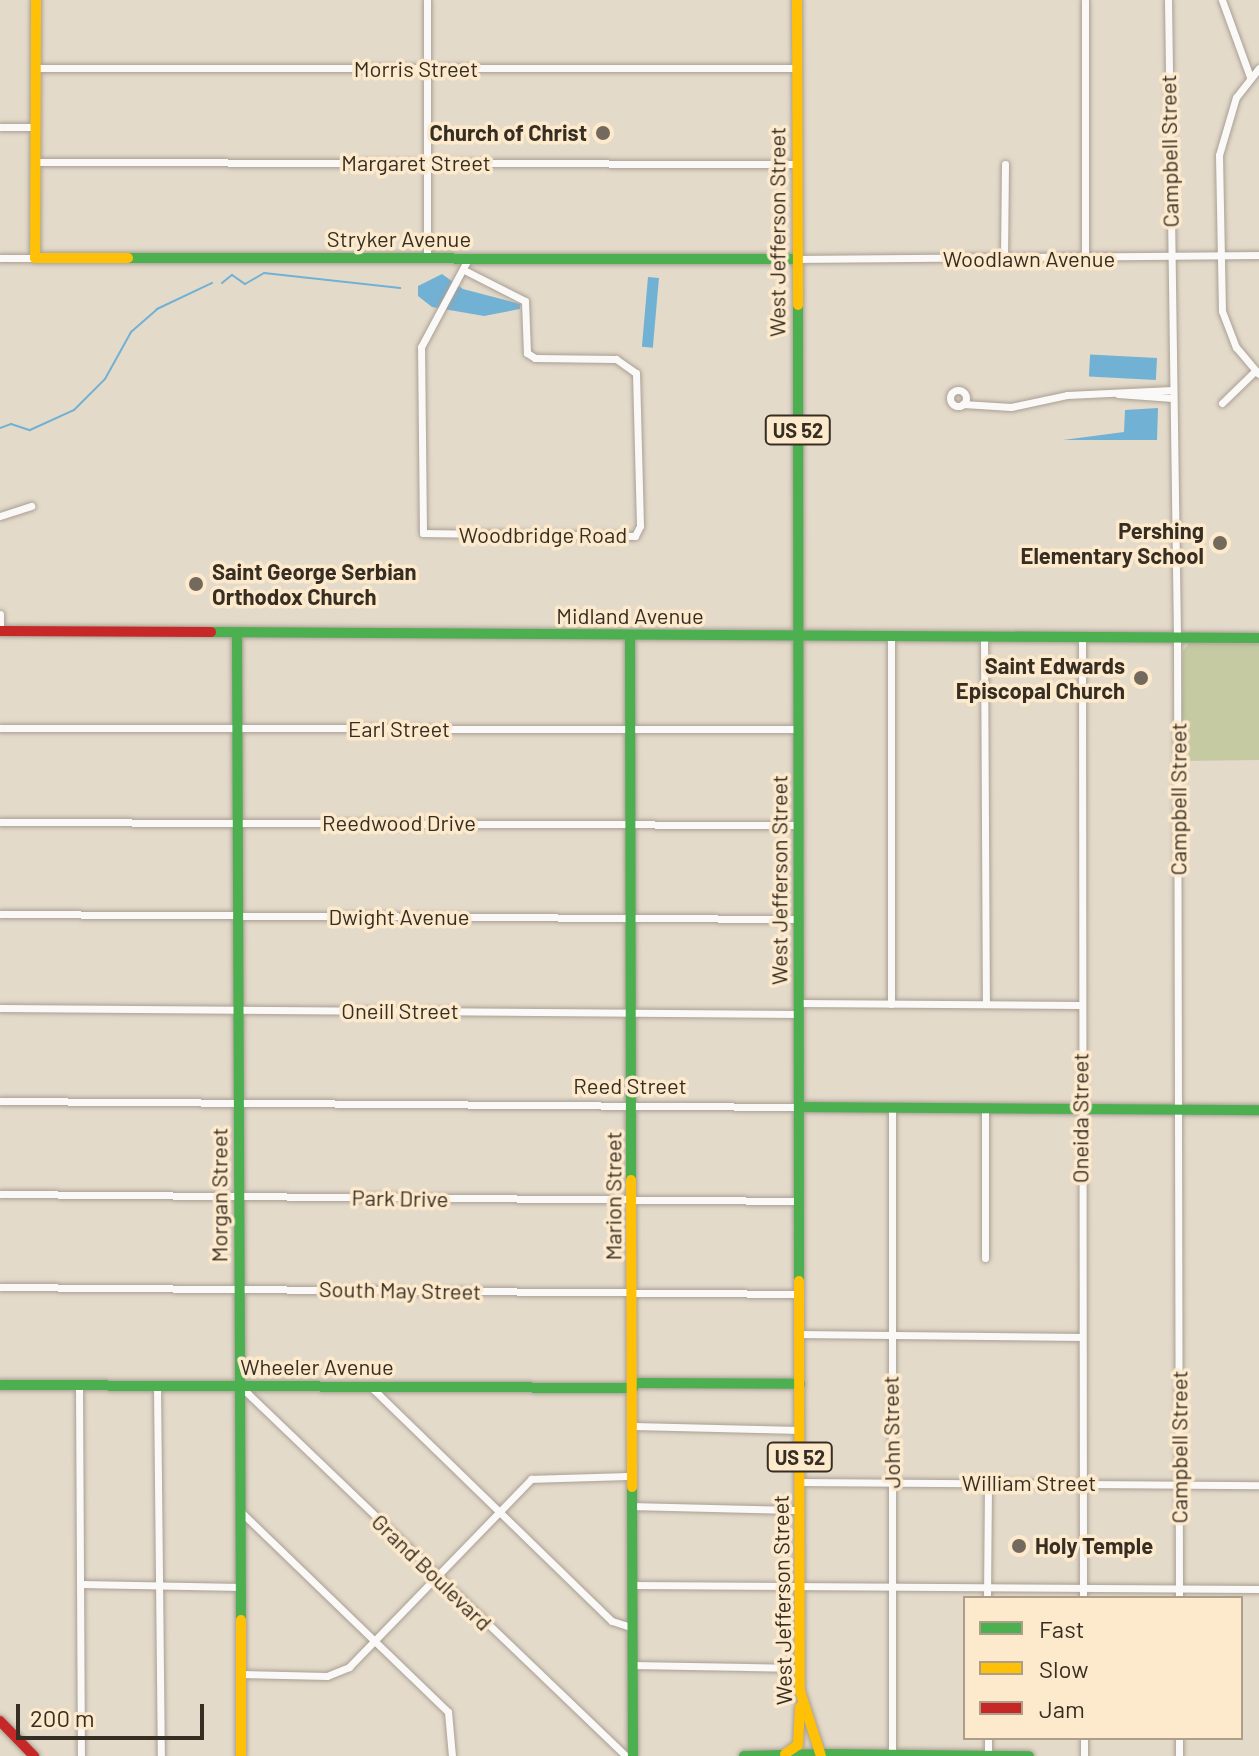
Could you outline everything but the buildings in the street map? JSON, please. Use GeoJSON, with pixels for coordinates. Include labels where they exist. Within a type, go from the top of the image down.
{"type":"FeatureCollection","features":[{"type":"Feature","properties":{"kind":"street"},"geometry":{"type":"LineString","coordinates":[[35,258],[36,0]]}},
{"type":"Feature","properties":{"kind":"street"},"geometry":{"type":"LineString","coordinates":[[427,0],[427,259]]}},
{"type":"Feature","properties":{"kind":"street","name":"West Jefferson Street"},"geometry":{"type":"LineString","coordinates":[[797,0],[800,1691],[821,1755]]}},
{"type":"Feature","properties":{"kind":"street"},"geometry":{"type":"LineString","coordinates":[[1085,0],[1085,259]]}},
{"type":"Feature","properties":{"kind":"street","name":"Campbell Street"},"geometry":{"type":"LineString","coordinates":[[1168,0],[1169,256],[1177,638],[1179,1596]]}},
{"type":"Feature","properties":{"kind":"street"},"geometry":{"type":"LineString","coordinates":[[1222,0],[1250,77]]}},
{"type":"Feature","properties":{"kind":"street","name":"Morris Street"},"geometry":{"type":"LineString","coordinates":[[36,68],[797,68]]}},
{"type":"Feature","properties":{"kind":"street"},"geometry":{"type":"LineString","coordinates":[[1222,403],[1257,373],[1227,330],[1221,254],[1222,134],[1250,77],[1259,68]]}},
{"type":"Feature","properties":{"kind":"street"},"geometry":{"type":"LineString","coordinates":[[0,127],[35,127]]}},
{"type":"Feature","properties":{"kind":"street","name":"Margaret Street"},"geometry":{"type":"LineString","coordinates":[[35,162],[797,164]]}},
{"type":"Feature","properties":{"kind":"street"},"geometry":{"type":"LineString","coordinates":[[1004,259],[1005,164]]}},
{"type":"Feature","properties":{"kind":"street","name":"Woodlawn Avenue"},"geometry":{"type":"LineString","coordinates":[[797,259],[1085,259],[1259,255]]}},
{"type":"Feature","properties":{"kind":"street","name":"Stryker Avenue"},"geometry":{"type":"LineString","coordinates":[[0,258],[797,259]]}},
{"type":"Feature","properties":{"kind":"street","name":"Woodbridge Road"},"geometry":{"type":"LineString","coordinates":[[466,271],[525,301],[527,353],[535,358],[616,359],[636,373],[640,526],[635,536],[423,533],[421,347],[459,285],[468,259]]}},
{"type":"Feature","properties":{"kind":"street"},"geometry":{"type":"LineString","coordinates":[[963,404],[1020,406],[1118,394],[1172,394]]}},
{"type":"Feature","properties":{"kind":"street"},"geometry":{"type":"LineString","coordinates":[[0,516],[31,506]]}},
{"type":"Feature","properties":{"kind":"street"},"geometry":{"type":"LineString","coordinates":[[0,614],[0,631]]}},
{"type":"Feature","properties":{"kind":"street","name":"Midland Avenue"},"geometry":{"type":"LineString","coordinates":[[0,631],[798,638],[1259,638]]}},
{"type":"Feature","properties":{"kind":"street","name":"Morgan Street"},"geometry":{"type":"LineString","coordinates":[[237,633],[241,1756]]}},
{"type":"Feature","properties":{"kind":"street","name":"Marion Street"},"geometry":{"type":"LineString","coordinates":[[630,636],[633,1756]]}},
{"type":"Feature","properties":{"kind":"street"},"geometry":{"type":"LineString","coordinates":[[984,637],[986,1004]]}},
{"type":"Feature","properties":{"kind":"street"},"geometry":{"type":"LineString","coordinates":[[891,638],[891,1004]]}},
{"type":"Feature","properties":{"kind":"street","name":"Oneida Street"},"geometry":{"type":"LineString","coordinates":[[1082,638],[1080,1109],[1083,1596]]}},
{"type":"Feature","properties":{"kind":"street","name":"Earl Street"},"geometry":{"type":"LineString","coordinates":[[0,728],[798,729]]}},
{"type":"Feature","properties":{"kind":"street","name":"Reedwood Drive"},"geometry":{"type":"LineString","coordinates":[[0,822],[798,825]]}},
{"type":"Feature","properties":{"kind":"street","name":"Dwight Avenue"},"geometry":{"type":"LineString","coordinates":[[0,914],[799,919]]}},
{"type":"Feature","properties":{"kind":"street","name":"Oneill Street"},"geometry":{"type":"LineString","coordinates":[[0,1008],[630,1013],[891,1004],[1081,1005]]}},
{"type":"Feature","properties":{"kind":"street","name":"Reed Street"},"geometry":{"type":"LineString","coordinates":[[0,1101],[1259,1110]]}},
{"type":"Feature","properties":{"kind":"street","name":"John Street"},"geometry":{"type":"LineString","coordinates":[[892,1108],[892,1755]]}},
{"type":"Feature","properties":{"kind":"street"},"geometry":{"type":"LineString","coordinates":[[985,1108],[985,1258]]}},
{"type":"Feature","properties":{"kind":"street","name":"Park Drive"},"geometry":{"type":"LineString","coordinates":[[0,1194],[799,1201]]}},
{"type":"Feature","properties":{"kind":"street","name":"South May Street"},"geometry":{"type":"LineString","coordinates":[[0,1287],[800,1294]]}},
{"type":"Feature","properties":{"kind":"street"},"geometry":{"type":"LineString","coordinates":[[800,1334],[1081,1337]]}},
{"type":"Feature","properties":{"kind":"street","name":"Wheeler Avenue"},"geometry":{"type":"LineString","coordinates":[[0,1385],[372,1388],[800,1384]]}},
{"type":"Feature","properties":{"kind":"street"},"geometry":{"type":"LineString","coordinates":[[79,1385],[81,1756]]}},
{"type":"Feature","properties":{"kind":"street"},"geometry":{"type":"LineString","coordinates":[[157,1386],[161,1756]]}},
{"type":"Feature","properties":{"kind":"street","name":"Grand Boulevard"},"geometry":{"type":"LineString","coordinates":[[240,1386],[626,1756]]}},
{"type":"Feature","properties":{"kind":"street"},"geometry":{"type":"LineString","coordinates":[[372,1388],[612,1621],[631,1627]]}},
{"type":"Feature","properties":{"kind":"street"},"geometry":{"type":"LineString","coordinates":[[633,1426],[800,1430]]}},
{"type":"Feature","properties":{"kind":"street"},"geometry":{"type":"LineString","coordinates":[[241,1674],[338,1674],[374,1641],[498,1512],[538,1477],[633,1476]]}},
{"type":"Feature","properties":{"kind":"street","name":"William Street"},"geometry":{"type":"LineString","coordinates":[[800,1482],[1259,1485]]}},
{"type":"Feature","properties":{"kind":"street"},"geometry":{"type":"LineString","coordinates":[[987,1596],[988,1483]]}},
{"type":"Feature","properties":{"kind":"street"},"geometry":{"type":"LineString","coordinates":[[633,1506],[800,1510]]}},
{"type":"Feature","properties":{"kind":"street"},"geometry":{"type":"LineString","coordinates":[[240,1511],[448,1712],[452,1756]]}},
{"type":"Feature","properties":{"kind":"street"},"geometry":{"type":"LineString","coordinates":[[81,1584],[241,1587]]}},
{"type":"Feature","properties":{"kind":"street"},"geometry":{"type":"LineString","coordinates":[[631,1585],[1259,1589]]}},
{"type":"Feature","properties":{"kind":"street"},"geometry":{"type":"LineString","coordinates":[[631,1665],[800,1668]]}},
{"type":"Feature","properties":{"kind":"street","name":"US 52"},"geometry":{"type":"LineString","coordinates":[[784,1755],[798,1745],[800,1691]]}},
{"type":"Feature","properties":{"kind":"street"},"geometry":{"type":"LineString","coordinates":[[0,1721],[34,1756]]}},
{"type":"Feature","properties":{"kind":"street"},"geometry":{"type":"LineString","coordinates":[[744,1756],[1029,1756]]}},
{"type":"Feature","properties":{"kind":"green space"},"geometry":{"type":"Polygon","coordinates":[[[1189,643],[1259,644],[1259,760],[1181,761],[1183,651],[1189,643]]]}},
{"type":"Feature","properties":{"kind":"water"},"geometry":{"type":"Polygon","coordinates":[[[442,274],[463,289],[520,304],[520,309],[484,316],[432,307],[418,296],[418,286],[442,274]]]}},
{"type":"Feature","properties":{"kind":"water"},"geometry":{"type":"Polygon","coordinates":[[[648,277],[659,278],[653,348],[642,347],[648,277]]]}},
{"type":"Feature","properties":{"kind":"water"},"geometry":{"type":"Polygon","coordinates":[[[1090,354],[1157,358],[1156,380],[1089,376],[1090,354]]]}},
{"type":"Feature","properties":{"kind":"water"},"geometry":{"type":"Polygon","coordinates":[[[1158,408],[1157,440],[1063,440],[1124,432],[1125,410],[1158,408]]]}},
{"type":"Feature","properties":{"kind":"waterway"},"geometry":{"type":"LineString","coordinates":[[222,283],[232,275],[245,284],[264,273],[400,288]]}},
{"type":"Feature","properties":{"kind":"waterway"},"geometry":{"type":"LineString","coordinates":[[0,428],[11,424],[30,430],[74,410],[105,379],[131,332],[157,309],[212,283]]}},
{"type":"Feature","properties":{"kind":"traffic: fast"},"geometry":{"type":"LineString","coordinates":[[128,258],[797,259]]}},
{"type":"Feature","properties":{"kind":"traffic: fast"},"geometry":{"type":"LineString","coordinates":[[798,305],[799,1281]]}},
{"type":"Feature","properties":{"kind":"traffic: fast"},"geometry":{"type":"LineString","coordinates":[[211,632],[1259,638]]}},
{"type":"Feature","properties":{"kind":"traffic: fast"},"geometry":{"type":"LineString","coordinates":[[237,633],[241,1620]]}},
{"type":"Feature","properties":{"kind":"traffic: fast"},"geometry":{"type":"LineString","coordinates":[[630,636],[631,1180]]}},
{"type":"Feature","properties":{"kind":"traffic: fast"},"geometry":{"type":"LineString","coordinates":[[799,1107],[1259,1110]]}},
{"type":"Feature","properties":{"kind":"traffic: fast"},"geometry":{"type":"LineString","coordinates":[[634,1383],[800,1384]]}},
{"type":"Feature","properties":{"kind":"traffic: fast"},"geometry":{"type":"LineString","coordinates":[[0,1385],[633,1388]]}},
{"type":"Feature","properties":{"kind":"traffic: fast"},"geometry":{"type":"LineString","coordinates":[[632,1487],[633,1756]]}},
{"type":"Feature","properties":{"kind":"traffic: fast"},"geometry":{"type":"LineString","coordinates":[[821,1754],[1029,1756]]}},
{"type":"Feature","properties":{"kind":"traffic: fast"},"geometry":{"type":"LineString","coordinates":[[744,1756],[821,1754]]}},
{"type":"Feature","properties":{"kind":"traffic: slow"},"geometry":{"type":"LineString","coordinates":[[36,0],[35,258],[128,258]]}},
{"type":"Feature","properties":{"kind":"traffic: slow"},"geometry":{"type":"LineString","coordinates":[[797,0],[798,305]]}},
{"type":"Feature","properties":{"kind":"traffic: slow"},"geometry":{"type":"LineString","coordinates":[[631,1180],[632,1487]]}},
{"type":"Feature","properties":{"kind":"traffic: slow"},"geometry":{"type":"LineString","coordinates":[[799,1281],[800,1691],[821,1756]]}},
{"type":"Feature","properties":{"kind":"traffic: slow"},"geometry":{"type":"LineString","coordinates":[[241,1620],[241,1756]]}},
{"type":"Feature","properties":{"kind":"traffic: slow"},"geometry":{"type":"LineString","coordinates":[[785,1754],[798,1745],[800,1707]]}},
{"type":"Feature","properties":{"kind":"traffic: jam"},"geometry":{"type":"LineString","coordinates":[[0,631],[211,632]]}},
{"type":"Feature","properties":{"kind":"traffic: jam"},"geometry":{"type":"LineString","coordinates":[[0,1721],[34,1756]]}},
{"type":"Feature","properties":{"kind":"place","name":"Church of Christ"},"geometry":{"type":"Point","coordinates":[603,133]}},
{"type":"Feature","properties":{"kind":"place","name":"Pershing Elementary School"},"geometry":{"type":"Point","coordinates":[1220,543]}},
{"type":"Feature","properties":{"kind":"place","name":"Saint George Serbian Orthodox Church"},"geometry":{"type":"Point","coordinates":[196,584]}},
{"type":"Feature","properties":{"kind":"place","name":"Saint Edwards Episcopal Church"},"geometry":{"type":"Point","coordinates":[1141,678]}},
{"type":"Feature","properties":{"kind":"place","name":"Holy Temple"},"geometry":{"type":"Point","coordinates":[1019,1546]}}]}
